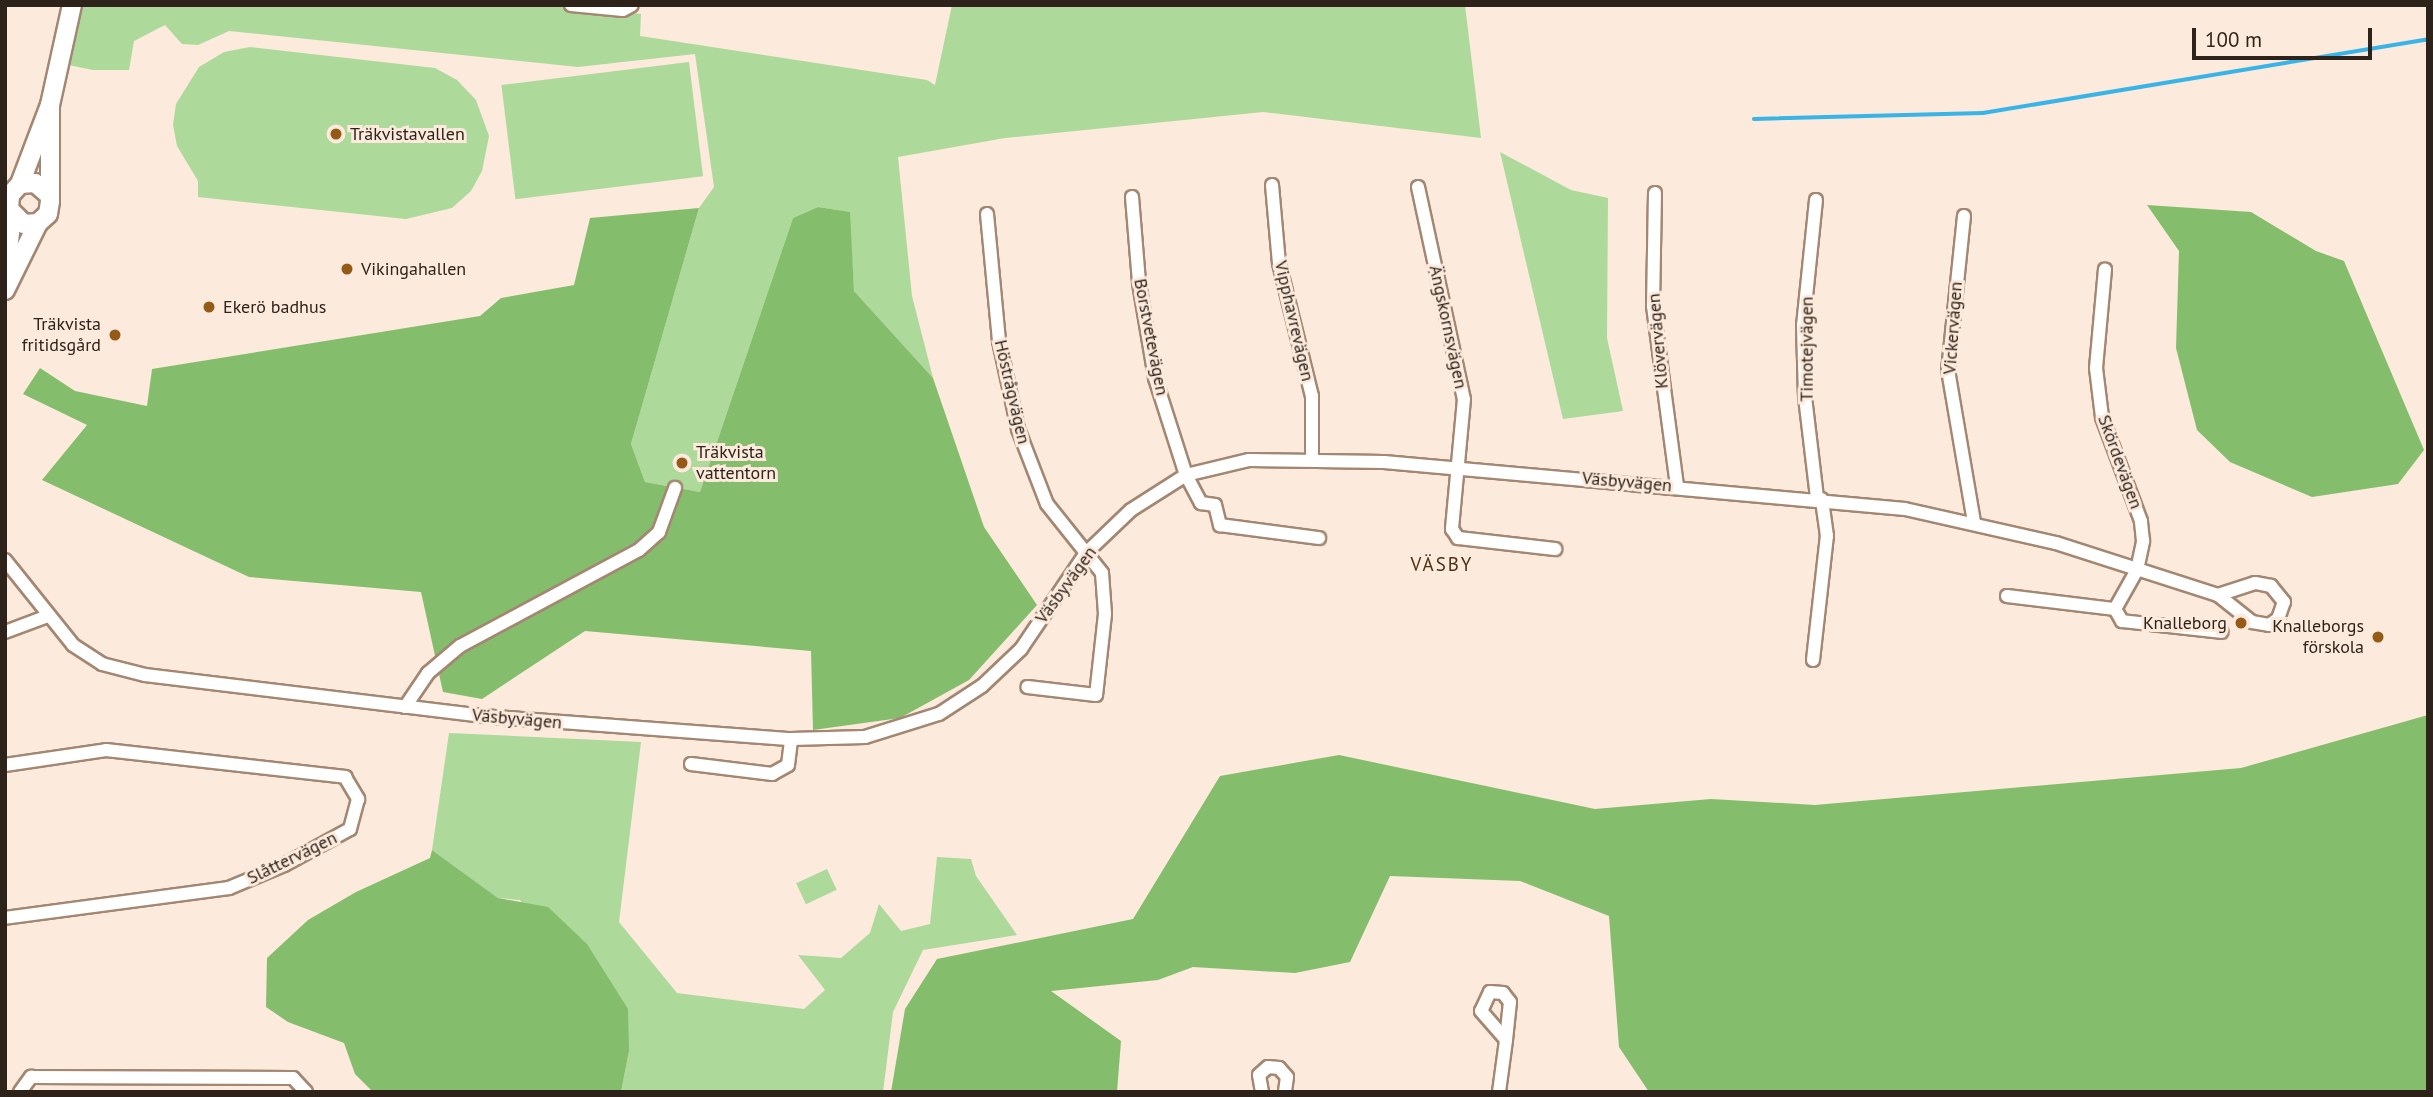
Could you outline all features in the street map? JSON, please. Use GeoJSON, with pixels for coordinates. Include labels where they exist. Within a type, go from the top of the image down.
{"type":"FeatureCollection","features":[{"type":"Feature","properties":{"kind":"main road"},"geometry":{"type":"LineString","coordinates":[[5,290],[38,223],[48,214],[50,106],[72,5]]}},
{"type":"Feature","properties":{"kind":"main road"},"geometry":{"type":"LineString","coordinates":[[5,275],[13,187],[50,106]]}},
{"type":"Feature","properties":{"kind":"main road"},"geometry":{"type":"LineString","coordinates":[[13,187],[35,183],[49,195]]}},
{"type":"Feature","properties":{"kind":"main road"},"geometry":{"type":"LineString","coordinates":[[9,211],[24,224],[38,223]]}},
{"type":"Feature","properties":{"kind":"street"},"geometry":{"type":"LineString","coordinates":[[571,5],[623,10],[632,5]]}},
{"type":"Feature","properties":{"kind":"street","name":"Vipphavrevägen"},"geometry":{"type":"LineString","coordinates":[[1272,186],[1279,263],[1312,397],[1312,457]]}},
{"type":"Feature","properties":{"kind":"street","name":"Ängskornsvägen"},"geometry":{"type":"LineString","coordinates":[[1418,187],[1464,399],[1452,529],[1458,538],[1555,550]]}},
{"type":"Feature","properties":{"kind":"street","name":"Klövervägen"},"geometry":{"type":"LineString","coordinates":[[1655,193],[1653,306],[1677,487]]}},
{"type":"Feature","properties":{"kind":"street","name":"Borstvetevägen"},"geometry":{"type":"LineString","coordinates":[[1132,197],[1139,283],[1155,378],[1186,475],[1201,503],[1214,505],[1220,525],[1319,538]]}},
{"type":"Feature","properties":{"kind":"street","name":"Timotejvägen"},"geometry":{"type":"LineString","coordinates":[[1813,660],[1827,536],[1805,397],[1803,325],[1816,200]]}},
{"type":"Feature","properties":{"kind":"street","name":"Höstrågvägen"},"geometry":{"type":"LineString","coordinates":[[987,214],[999,341],[1018,429],[1047,504],[1102,573],[1105,614],[1096,695],[1027,687]]}},
{"type":"Feature","properties":{"kind":"street","name":"Vickervägen"},"geometry":{"type":"LineString","coordinates":[[1964,216],[1948,370],[1974,522]]}},
{"type":"Feature","properties":{"kind":"street","name":"Skördevägen"},"geometry":{"type":"LineString","coordinates":[[2105,269],[2096,368],[2102,417],[2141,521],[2143,541],[2137,570]]}},
{"type":"Feature","properties":{"kind":"street","name":"Väsbyvägen"},"geometry":{"type":"LineString","coordinates":[[5,560],[73,645],[102,664],[145,675],[405,707],[791,739],[865,737],[939,714],[982,686],[1021,649],[1086,553],[1130,510],[1186,475],[1249,460],[1312,457],[1819,498],[1974,522],[2218,595],[2241,616],[2269,625],[2278,619],[2284,602],[2271,586],[2255,583],[2218,595]]}},
{"type":"Feature","properties":{"kind":"street"},"geometry":{"type":"LineString","coordinates":[[405,707],[428,673],[460,646],[639,550],[659,532],[675,488]]}},
{"type":"Feature","properties":{"kind":"street"},"geometry":{"type":"LineString","coordinates":[[2115,609],[2137,570]]}},
{"type":"Feature","properties":{"kind":"street"},"geometry":{"type":"LineString","coordinates":[[2007,596],[2115,609]]}},
{"type":"Feature","properties":{"kind":"street"},"geometry":{"type":"LineString","coordinates":[[2115,609],[2122,621],[2221,632]]}},
{"type":"Feature","properties":{"kind":"street"},"geometry":{"type":"LineString","coordinates":[[5,632],[48,616]]}},
{"type":"Feature","properties":{"kind":"street"},"geometry":{"type":"LineString","coordinates":[[691,764],[772,774],[788,765],[791,739]]}},
{"type":"Feature","properties":{"kind":"street","name":"Slåttervägen"},"geometry":{"type":"LineString","coordinates":[[5,765],[106,750],[345,777],[358,799],[350,829],[284,865],[229,888],[5,918]]}},
{"type":"Feature","properties":{"kind":"street"},"geometry":{"type":"LineString","coordinates":[[1499,1092],[1506,1040]]}},
{"type":"Feature","properties":{"kind":"street"},"geometry":{"type":"LineString","coordinates":[[1262,1092],[1259,1075],[1268,1067],[1279,1068],[1287,1077],[1285,1092]]}},
{"type":"Feature","properties":{"kind":"street"},"geometry":{"type":"LineString","coordinates":[[20,1092],[31,1077],[293,1078],[306,1092]]}},
{"type":"Feature","properties":{"kind":"green space"},"geometry":{"type":"Polygon","coordinates":[[[72,5],[572,5],[641,14],[640,36],[927,80],[935,85],[952,5],[1465,5],[1481,138],[1263,112],[1005,138],[898,157],[912,296],[933,378],[854,291],[849,212],[818,207],[793,218],[700,492],[645,482],[631,444],[699,208],[714,187],[695,54],[578,67],[229,31],[198,45],[182,44],[165,25],[134,41],[129,70],[93,70],[59,63],[72,5]]]}},
{"type":"Feature","properties":{"kind":"green space"},"geometry":{"type":"Polygon","coordinates":[[[250,47],[435,68],[457,80],[476,100],[489,136],[482,171],[471,191],[452,208],[406,219],[198,197],[198,181],[177,146],[173,125],[176,104],[199,67],[224,52],[250,47]]]}},
{"type":"Feature","properties":{"kind":"green space"},"geometry":{"type":"Polygon","coordinates":[[[689,62],[703,176],[515,199],[501,85],[689,62]]]}},
{"type":"Feature","properties":{"kind":"green space"},"geometry":{"type":"Polygon","coordinates":[[[1500,152],[1571,190],[1608,198],[1607,338],[1623,411],[1563,419],[1500,152]]]}},
{"type":"Feature","properties":{"kind":"green space"},"geometry":{"type":"Polygon","coordinates":[[[2147,205],[2251,212],[2316,251],[2344,261],[2424,450],[2398,484],[2312,497],[2230,462],[2197,430],[2176,348],[2179,251],[2147,205]]]}},
{"type":"Feature","properties":{"kind":"green space"},"geometry":{"type":"Polygon","coordinates":[[[818,207],[850,212],[854,291],[933,378],[984,527],[1037,605],[969,680],[900,718],[813,730],[811,651],[585,631],[482,699],[443,692],[421,592],[249,577],[42,480],[87,425],[23,394],[40,368],[75,391],[147,406],[152,369],[480,316],[501,298],[574,285],[590,218],[699,208],[631,444],[645,482],[700,492],[793,218],[818,207]]]}},
{"type":"Feature","properties":{"kind":"green space"},"geometry":{"type":"Polygon","coordinates":[[[2428,715],[2428,1092],[1649,1092],[1619,1047],[1609,916],[1520,881],[1390,876],[1350,962],[1295,973],[1193,967],[1158,980],[1051,991],[1121,1041],[1117,1092],[891,1092],[905,1009],[937,959],[1133,919],[1220,776],[1339,755],[1595,809],[1711,799],[1815,805],[2241,768],[2428,715]]]}},
{"type":"Feature","properties":{"kind":"green space"},"geometry":{"type":"Polygon","coordinates":[[[449,733],[641,742],[619,922],[677,993],[804,1009],[825,990],[798,955],[841,958],[870,933],[879,904],[901,931],[930,924],[937,857],[971,859],[976,876],[1017,935],[923,950],[893,1012],[883,1092],[621,1092],[629,1051],[520,900],[498,898],[432,850],[449,733]]]}},
{"type":"Feature","properties":{"kind":"green space"},"geometry":{"type":"Polygon","coordinates":[[[432,850],[498,898],[548,907],[587,944],[628,1009],[629,1051],[621,1092],[373,1092],[355,1074],[344,1043],[288,1022],[266,1007],[267,958],[308,920],[356,892],[430,858],[432,850]]]}},
{"type":"Feature","properties":{"kind":"green space"},"geometry":{"type":"Polygon","coordinates":[[[827,869],[837,890],[806,904],[796,883],[827,869]]]}},
{"type":"Feature","properties":{"kind":"waterway"},"geometry":{"type":"LineString","coordinates":[[1754,119],[1983,113],[2428,39]]}},
{"type":"Feature","properties":{"kind":"place","name":"Träkvistavallen"},"geometry":{"type":"Point","coordinates":[336,134]}},
{"type":"Feature","properties":{"kind":"place","name":"Vikingahallen"},"geometry":{"type":"Point","coordinates":[347,269]}},
{"type":"Feature","properties":{"kind":"place","name":"Ekerö badhus"},"geometry":{"type":"Point","coordinates":[209,307]}},
{"type":"Feature","properties":{"kind":"place","name":"Träkvista fritidsgård"},"geometry":{"type":"Point","coordinates":[115,335]}},
{"type":"Feature","properties":{"kind":"place","name":"Träkvista vattentorn"},"geometry":{"type":"Point","coordinates":[682,463]}},
{"type":"Feature","properties":{"kind":"place","name":"Knalleborg"},"geometry":{"type":"Point","coordinates":[2241,623]}},
{"type":"Feature","properties":{"kind":"place","name":"Knalleborgs förskola"},"geometry":{"type":"Point","coordinates":[2378,637]}},
{"type":"Feature","properties":{"kind":"district","name":"VÄSBY"},"geometry":{"type":"Point","coordinates":[1442,565]}}]}
